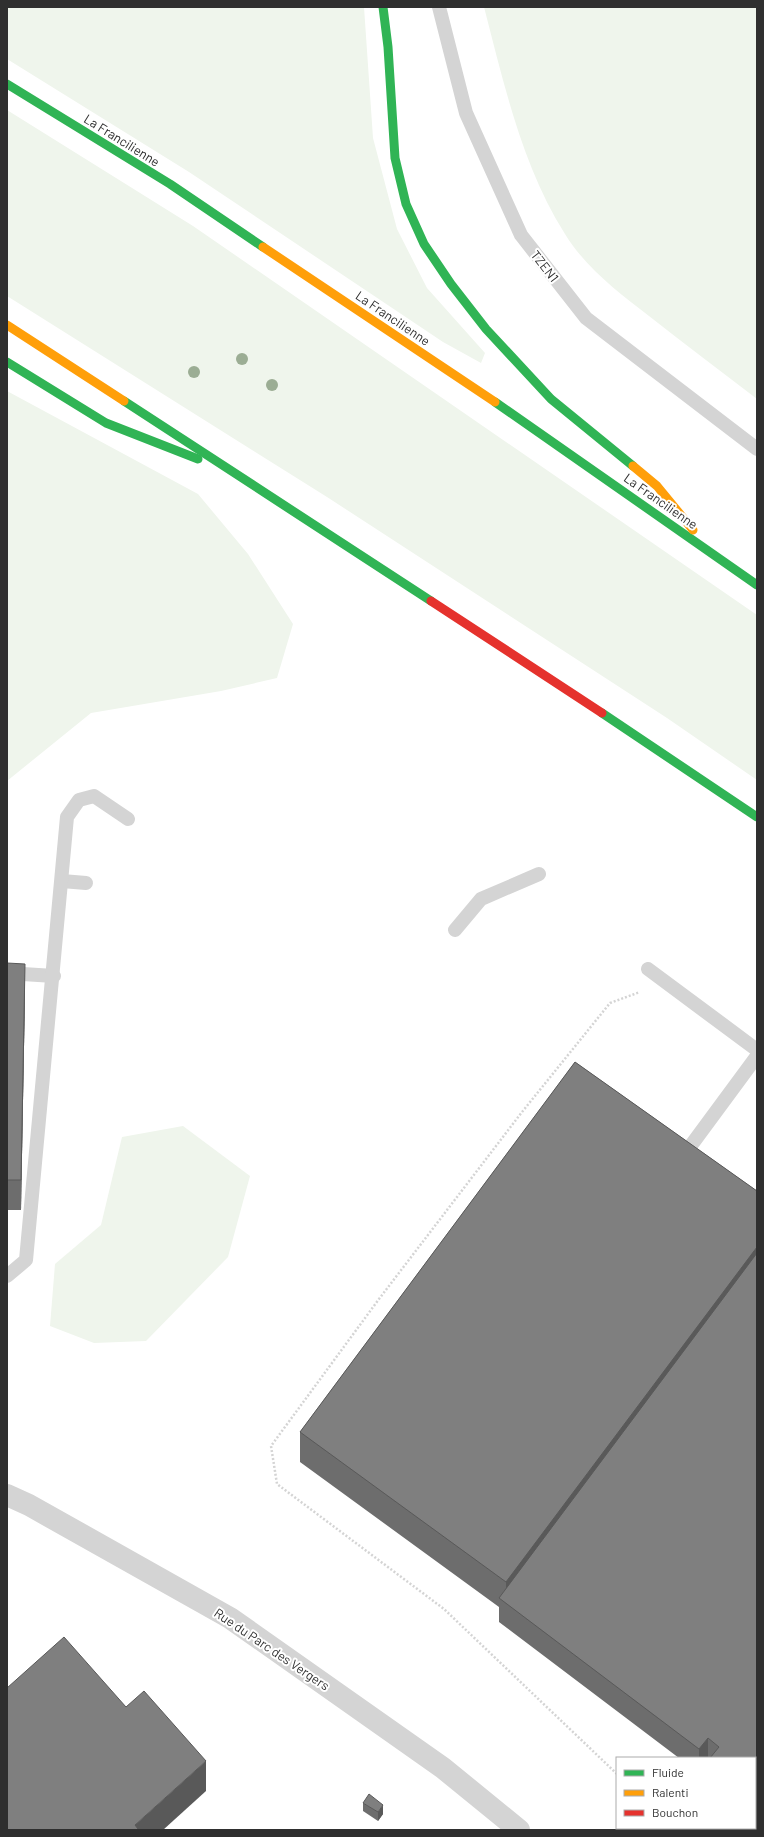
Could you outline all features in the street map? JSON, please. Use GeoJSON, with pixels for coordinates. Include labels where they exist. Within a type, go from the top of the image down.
{"type":"FeatureCollection","features":[{"type":"Feature","properties":{"kind":"highway"},"geometry":{"type":"LineString","coordinates":[[383,7],[388,47],[395,158],[406,204],[424,244],[486,329],[551,399],[657,486],[710,551]]}},
{"type":"Feature","properties":{"kind":"highway","name":"La Francilienne"},"geometry":{"type":"LineString","coordinates":[[7,84],[170,184],[522,420],[757,585]]}},
{"type":"Feature","properties":{"kind":"highway"},"geometry":{"type":"LineString","coordinates":[[7,325],[243,477],[576,695],[757,818]]}},
{"type":"Feature","properties":{"kind":"highway"},"geometry":{"type":"LineString","coordinates":[[7,362],[106,423],[243,477]]}},
{"type":"Feature","properties":{"kind":"street","name":"Rue du Parc des Vergers"},"geometry":{"type":"LineString","coordinates":[[7,1495],[29,1505],[230,1618],[443,1768],[519,1830]]}},
{"type":"Feature","properties":{"kind":"lane","name":"TZEN1"},"geometry":{"type":"LineString","coordinates":[[439,7],[466,113],[521,235],[586,318],[757,450]]}},
{"type":"Feature","properties":{"kind":"lane"},"geometry":{"type":"LineString","coordinates":[[7,1276],[26,1260],[54,976],[67,817],[78,800],[94,796],[128,819]]}},
{"type":"Feature","properties":{"kind":"lane"},"geometry":{"type":"LineString","coordinates":[[454,930],[481,900],[539,874]]}},
{"type":"Feature","properties":{"kind":"lane"},"geometry":{"type":"LineString","coordinates":[[62,881],[86,883]]}},
{"type":"Feature","properties":{"kind":"lane"},"geometry":{"type":"LineString","coordinates":[[648,969],[757,1050]]}},
{"type":"Feature","properties":{"kind":"lane"},"geometry":{"type":"LineString","coordinates":[[7,972],[54,976]]}},
{"type":"Feature","properties":{"kind":"lane"},"geometry":{"type":"LineString","coordinates":[[681,1159],[757,1056]]}},
{"type":"Feature","properties":{"kind":"path"},"geometry":{"type":"LineString","coordinates":[[616,1773],[444,1609],[277,1484],[271,1446],[379,1299],[493,1150],[610,1003],[667,983]]}},
{"type":"Feature","properties":{"kind":"shaded area"},"geometry":{"type":"Polygon","coordinates":[[[7,7],[364,7],[373,138],[397,229],[427,288],[485,353],[481,363],[443,342],[189,172],[7,59],[7,7]]]}},
{"type":"Feature","properties":{"kind":"shaded area"},"geometry":{"type":"Polygon","coordinates":[[[484,7],[757,7],[757,399],[615,289],[582,258],[573,246],[550,208],[526,153],[507,95],[484,7]]]}},
{"type":"Feature","properties":{"kind":"shaded area"},"geometry":{"type":"Polygon","coordinates":[[[7,110],[193,226],[757,615],[757,780],[667,718],[327,497],[7,296],[7,110]]]}},
{"type":"Feature","properties":{"kind":"shaded area"},"geometry":{"type":"Polygon","coordinates":[[[7,391],[198,494],[248,554],[293,624],[277,678],[221,691],[91,713],[7,781],[7,391]]]}},
{"type":"Feature","properties":{"kind":"shaded area"},"geometry":{"type":"Polygon","coordinates":[[[183,1126],[250,1176],[228,1257],[146,1341],[94,1343],[50,1326],[55,1264],[101,1225],[122,1137],[183,1126]]]}},
{"type":"Feature","properties":{"kind":"building"},"geometry":{"type":"Polygon","coordinates":[[[7,963],[25,964],[21,1180],[7,1180],[7,963]]]}},
{"type":"Feature","properties":{"kind":"building"},"geometry":{"type":"Polygon","coordinates":[[[575,1062],[757,1191],[757,1247],[506,1582],[300,1432],[575,1062]]]}},
{"type":"Feature","properties":{"kind":"building"},"geometry":{"type":"Polygon","coordinates":[[[757,1253],[757,1830],[736,1829],[756,1829],[756,1757],[711,1757],[719,1747],[708,1738],[699,1749],[499,1598],[757,1253]]]}},
{"type":"Feature","properties":{"kind":"building"},"geometry":{"type":"Polygon","coordinates":[[[64,1637],[126,1707],[144,1691],[206,1761],[135,1825],[138,1829],[137,1830],[7,1830],[7,1688],[64,1637]]]}},
{"type":"Feature","properties":{"kind":"building"},"geometry":{"type":"Polygon","coordinates":[[[369,1794],[383,1805],[378,1812],[363,1803],[369,1794]]]}},
{"type":"Feature","properties":{"kind":"traffic: fast"},"geometry":{"type":"LineString","coordinates":[[383,7],[388,47],[395,158],[406,204],[424,244],[451,284],[486,329],[551,399],[633,466]]}},
{"type":"Feature","properties":{"kind":"traffic: fast"},"geometry":{"type":"LineString","coordinates":[[7,84],[170,184],[263,247]]}},
{"type":"Feature","properties":{"kind":"traffic: fast"},"geometry":{"type":"LineString","coordinates":[[7,362],[106,423],[198,459]]}},
{"type":"Feature","properties":{"kind":"traffic: fast"},"geometry":{"type":"LineString","coordinates":[[124,401],[431,601]]}},
{"type":"Feature","properties":{"kind":"traffic: fast"},"geometry":{"type":"LineString","coordinates":[[495,402],[757,585]]}},
{"type":"Feature","properties":{"kind":"traffic: fast"},"geometry":{"type":"LineString","coordinates":[[602,713],[757,817]]}},
{"type":"Feature","properties":{"kind":"traffic: slow"},"geometry":{"type":"LineString","coordinates":[[263,247],[495,402]]}},
{"type":"Feature","properties":{"kind":"traffic: slow"},"geometry":{"type":"LineString","coordinates":[[7,325],[124,401]]}},
{"type":"Feature","properties":{"kind":"traffic: slow"},"geometry":{"type":"LineString","coordinates":[[633,466],[657,486],[693,530]]}},
{"type":"Feature","properties":{"kind":"traffic: jam"},"geometry":{"type":"LineString","coordinates":[[431,601],[602,713]]}}]}
